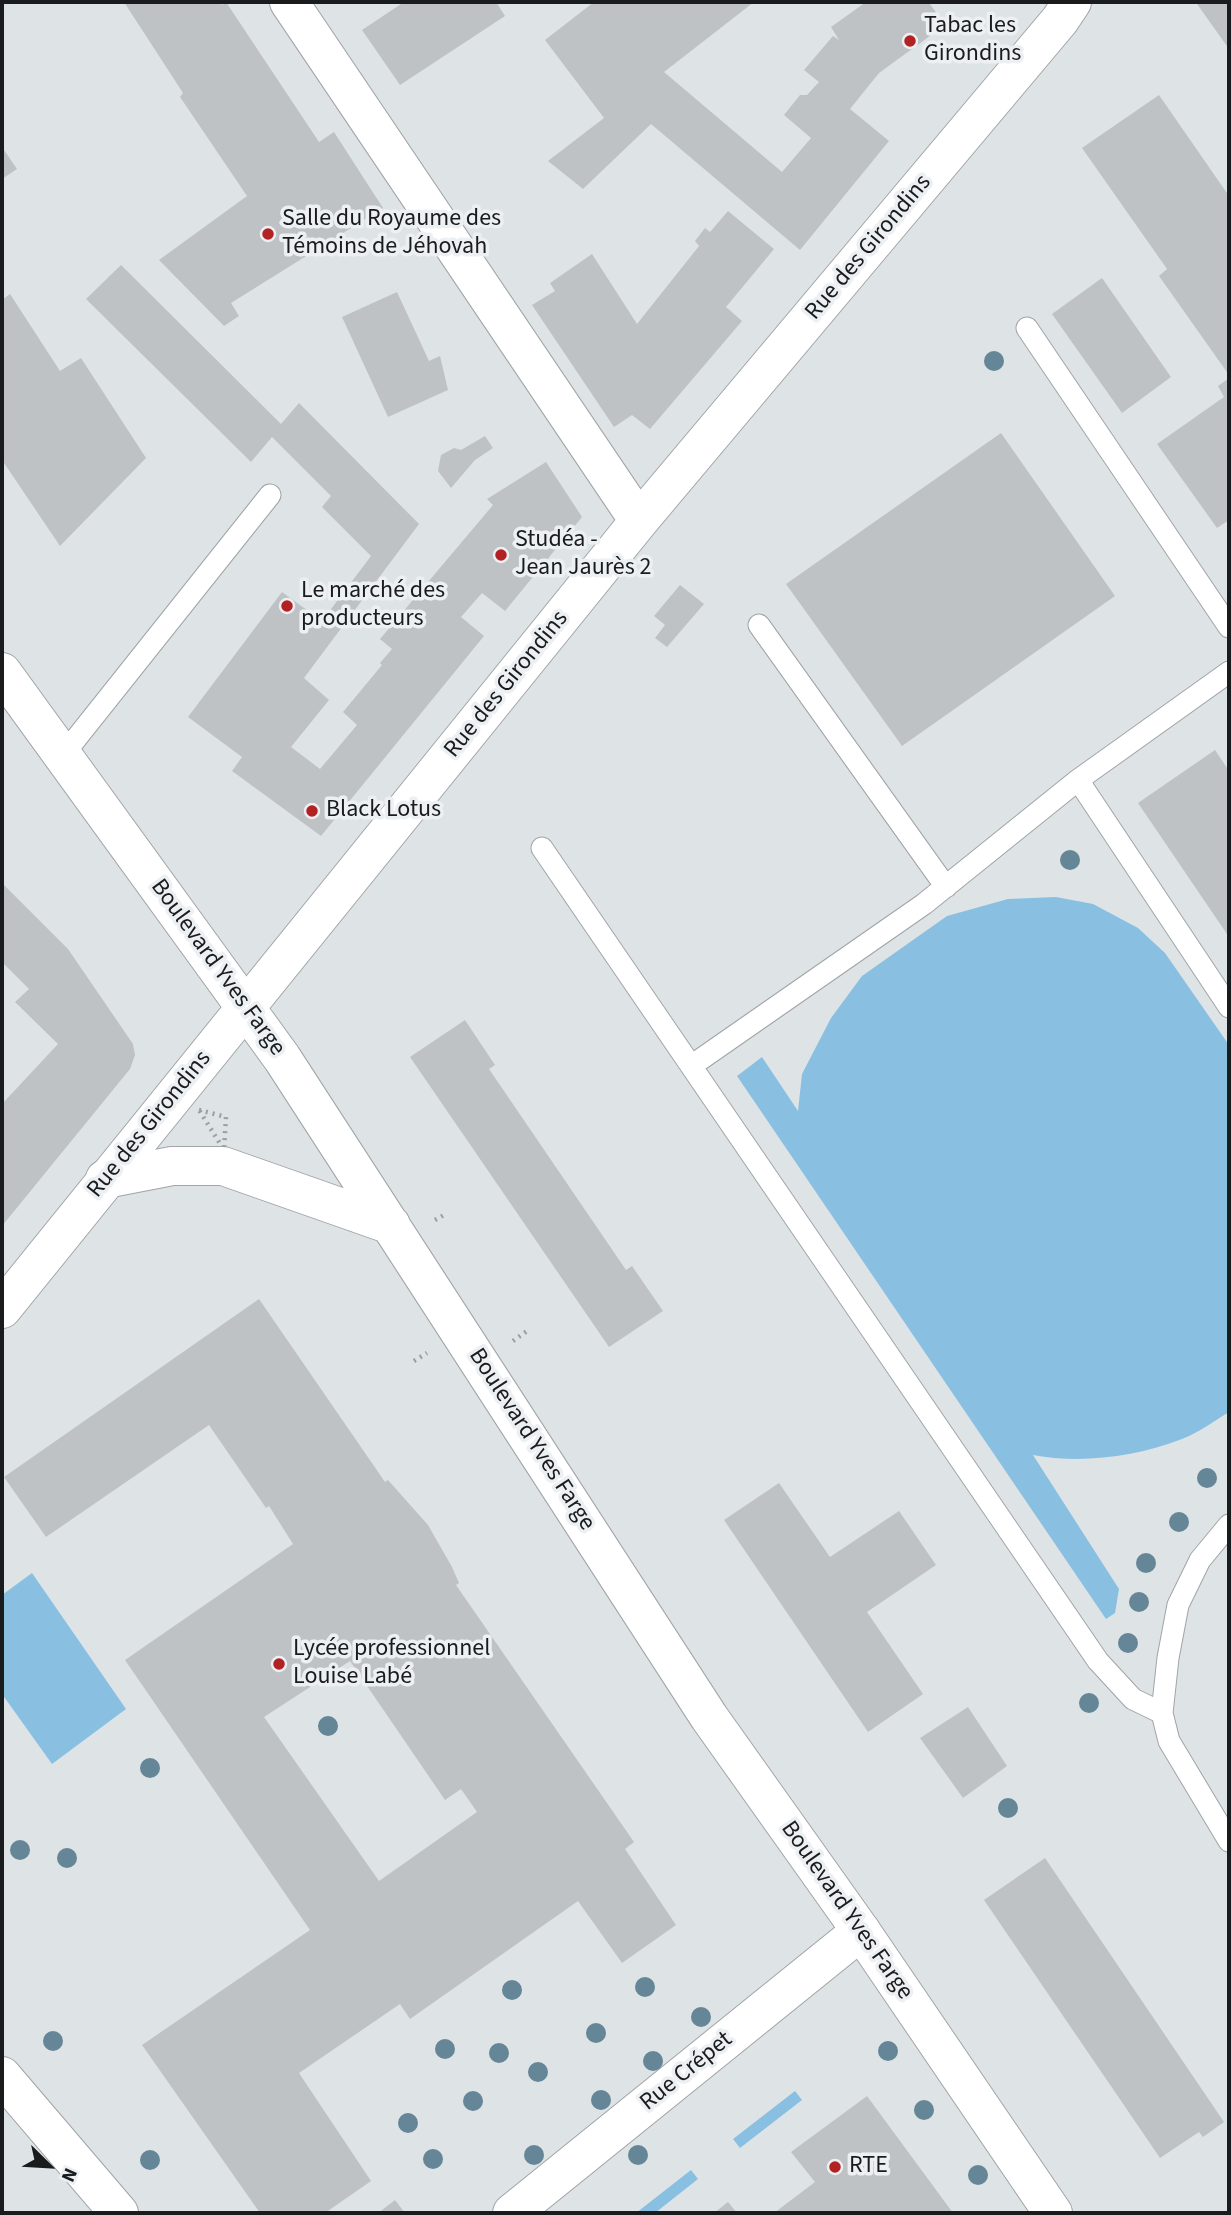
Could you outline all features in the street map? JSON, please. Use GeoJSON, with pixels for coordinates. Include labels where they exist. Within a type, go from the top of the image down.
{"type":"FeatureCollection","features":[{"type":"Feature","properties":{"kind":"street"},"geometry":{"type":"LineString","coordinates":[[289,2],[639,522]]}},
{"type":"Feature","properties":{"kind":"street","name":"Rue des Girondins"},"geometry":{"type":"LineString","coordinates":[[2,1309],[639,522],[1060,20],[1072,2]]}},
{"type":"Feature","properties":{"kind":"street","name":"Boulevard Yves Farge"},"geometry":{"type":"LineString","coordinates":[[2,671],[246,1007],[391,1225],[709,1717],[861,1931],[1054,2213]]}},
{"type":"Feature","properties":{"kind":"street"},"geometry":{"type":"LineString","coordinates":[[105,1179],[172,1166],[223,1166],[391,1225]]}},
{"type":"Feature","properties":{"kind":"street","name":"Rue Crépet"},"geometry":{"type":"LineString","coordinates":[[512,2213],[861,1931]]}},
{"type":"Feature","properties":{"kind":"street"},"geometry":{"type":"LineString","coordinates":[[2,2076],[119,2213]]}},
{"type":"Feature","properties":{"kind":"lane"},"geometry":{"type":"LineString","coordinates":[[1027,328],[1229,627]]}},
{"type":"Feature","properties":{"kind":"lane"},"geometry":{"type":"LineString","coordinates":[[63,755],[270,495]]}},
{"type":"Feature","properties":{"kind":"lane"},"geometry":{"type":"LineString","coordinates":[[759,625],[946,887]]}},
{"type":"Feature","properties":{"kind":"lane"},"geometry":{"type":"LineString","coordinates":[[691,1066],[924,904],[1078,780],[1229,672]]}},
{"type":"Feature","properties":{"kind":"lane"},"geometry":{"type":"LineString","coordinates":[[1078,780],[1229,1007]]}},
{"type":"Feature","properties":{"kind":"lane"},"geometry":{"type":"LineString","coordinates":[[542,848],[1098,1661],[1133,1699],[1162,1713]]}},
{"type":"Feature","properties":{"kind":"lane"},"geometry":{"type":"LineString","coordinates":[[1229,1525],[1200,1560],[1178,1605],[1168,1658],[1162,1713],[1169,1741],[1229,1841]]}},
{"type":"Feature","properties":{"kind":"shaded area"},"geometry":{"type":"Polygon","coordinates":[[[1056,897],[1093,904],[1138,928],[1165,953],[1229,1045],[1229,1412],[1188,1436],[1146,1450],[1089,1459],[1033,1455],[1119,1589],[1115,1613],[1106,1619],[737,1076],[762,1057],[798,1111],[802,1074],[831,1018],[862,976],[947,916],[1008,899],[1056,897]]]}},
{"type":"Feature","properties":{"kind":"shaded area"},"geometry":{"type":"Polygon","coordinates":[[[32,1573],[126,1709],[52,1764],[2,1694],[2,1595],[32,1573]]]}},
{"type":"Feature","properties":{"kind":"shaded area"},"geometry":{"type":"Polygon","coordinates":[[[795,2091],[802,2100],[740,2148],[733,2139],[795,2091]]]}},
{"type":"Feature","properties":{"kind":"shaded area"},"geometry":{"type":"Polygon","coordinates":[[[691,2170],[698,2179],[655,2213],[636,2213],[691,2170]]]}},
{"type":"Feature","properties":{"kind":"building"},"geometry":{"type":"Polygon","coordinates":[[[124,2],[220,2],[222,5],[226,2],[319,142],[334,132],[383,208],[231,303],[239,316],[224,326],[159,260],[247,196],[180,97],[183,93],[124,2]]]}},
{"type":"Feature","properties":{"kind":"building"},"geometry":{"type":"Polygon","coordinates":[[[404,2],[496,2],[505,16],[400,85],[362,30],[404,2]]]}},
{"type":"Feature","properties":{"kind":"building"},"geometry":{"type":"Polygon","coordinates":[[[594,2],[754,2],[664,72],[782,172],[811,138],[784,115],[800,95],[807,95],[819,82],[804,70],[833,36],[839,40],[831,27],[866,2],[933,2],[930,4],[945,25],[879,73],[850,109],[889,141],[800,250],[651,124],[583,189],[548,161],[604,118],[545,40],[594,2]]]}},
{"type":"Feature","properties":{"kind":"building"},"geometry":{"type":"Polygon","coordinates":[[[1229,2],[1229,49],[1197,4],[1229,2]]]}},
{"type":"Feature","properties":{"kind":"building"},"geometry":{"type":"Polygon","coordinates":[[[1159,95],[1229,196],[1229,375],[1159,276],[1167,269],[1082,148],[1159,95]]]}},
{"type":"Feature","properties":{"kind":"building"},"geometry":{"type":"Polygon","coordinates":[[[2,147],[17,169],[2,179],[2,147]]]}},
{"type":"Feature","properties":{"kind":"building"},"geometry":{"type":"Polygon","coordinates":[[[728,211],[774,249],[726,307],[742,321],[650,429],[632,415],[614,427],[532,305],[555,291],[550,283],[592,254],[637,324],[699,246],[695,241],[705,228],[710,232],[728,211]]]}},
{"type":"Feature","properties":{"kind":"building"},"geometry":{"type":"Polygon","coordinates":[[[121,265],[281,424],[299,403],[419,524],[304,678],[329,700],[291,747],[320,769],[357,725],[343,712],[392,649],[380,639],[493,505],[487,499],[546,462],[582,517],[505,611],[482,593],[461,617],[484,636],[321,836],[232,771],[242,757],[188,717],[282,592],[322,621],[371,556],[322,507],[331,496],[272,437],[251,462],[86,299],[121,265]]]}},
{"type":"Feature","properties":{"kind":"building"},"geometry":{"type":"Polygon","coordinates":[[[1102,278],[1171,377],[1122,413],[1052,314],[1102,278]]]}},
{"type":"Feature","properties":{"kind":"building"},"geometry":{"type":"Polygon","coordinates":[[[397,292],[429,361],[440,356],[448,390],[388,417],[342,317],[397,292]]]}},
{"type":"Feature","properties":{"kind":"building"},"geometry":{"type":"Polygon","coordinates":[[[10,294],[60,371],[81,358],[146,458],[60,546],[2,460],[2,300],[10,294]]]}},
{"type":"Feature","properties":{"kind":"building"},"geometry":{"type":"Polygon","coordinates":[[[1229,378],[1229,520],[1217,528],[1157,444],[1224,397],[1218,386],[1229,378]]]}},
{"type":"Feature","properties":{"kind":"building"},"geometry":{"type":"Polygon","coordinates":[[[1001,433],[1115,596],[902,746],[786,584],[1001,433]]]}},
{"type":"Feature","properties":{"kind":"building"},"geometry":{"type":"Polygon","coordinates":[[[485,436],[493,448],[475,460],[451,488],[438,471],[441,455],[454,448],[461,450],[485,436]]]}},
{"type":"Feature","properties":{"kind":"building"},"geometry":{"type":"Polygon","coordinates":[[[680,585],[704,604],[667,647],[655,638],[665,625],[654,616],[680,585]]]}},
{"type":"Feature","properties":{"kind":"building"},"geometry":{"type":"Polygon","coordinates":[[[1215,750],[1229,771],[1229,937],[1138,803],[1215,750]]]}},
{"type":"Feature","properties":{"kind":"building"},"geometry":{"type":"Polygon","coordinates":[[[2,883],[68,949],[133,1044],[135,1055],[130,1069],[2,1226],[2,1104],[58,1044],[15,1002],[29,989],[2,962],[2,883]]]}},
{"type":"Feature","properties":{"kind":"building"},"geometry":{"type":"Polygon","coordinates":[[[465,1020],[495,1065],[489,1069],[626,1270],[632,1266],[663,1311],[609,1347],[410,1057],[465,1020]]]}},
{"type":"Feature","properties":{"kind":"building"},"geometry":{"type":"Polygon","coordinates":[[[259,1299],[385,1482],[388,1480],[428,1525],[452,1567],[459,1583],[456,1585],[634,1842],[625,1849],[676,1925],[622,1963],[578,1901],[410,2019],[400,2004],[299,2073],[371,2181],[325,2213],[260,2213],[142,2045],[310,1930],[125,1660],[293,1544],[269,1506],[266,1508],[209,1425],[46,1537],[4,1477],[259,1299]],[[350,1661],[264,1717],[379,1881],[477,1812],[461,1789],[445,1800],[350,1661]]]}},
{"type":"Feature","properties":{"kind":"building"},"geometry":{"type":"Polygon","coordinates":[[[779,1483],[830,1557],[899,1511],[936,1565],[867,1612],[923,1694],[868,1732],[724,1520],[779,1483]]]}},
{"type":"Feature","properties":{"kind":"building"},"geometry":{"type":"Polygon","coordinates":[[[968,1707],[1007,1766],[963,1798],[920,1738],[968,1707]]]}},
{"type":"Feature","properties":{"kind":"building"},"geometry":{"type":"Polygon","coordinates":[[[1045,1858],[1224,2122],[1203,2137],[1199,2132],[1160,2158],[984,1900],[1045,1858]]]}},
{"type":"Feature","properties":{"kind":"building"},"geometry":{"type":"Polygon","coordinates":[[[867,2096],[953,2213],[774,2213],[815,2182],[791,2152],[867,2096]]]}},
{"type":"Feature","properties":{"kind":"building"},"geometry":{"type":"Polygon","coordinates":[[[395,2200],[405,2213],[378,2213],[395,2200]]]}},
{"type":"Feature","properties":{"kind":"building"},"geometry":{"type":"Polygon","coordinates":[[[728,2202],[737,2213],[714,2213],[728,2202]]]}},
{"type":"Feature","properties":{"kind":"place","name":"Tabac les Girondins"},"geometry":{"type":"Point","coordinates":[910,41]}},
{"type":"Feature","properties":{"kind":"place","name":"Salle du Royaume des Témoins de Jéhovah"},"geometry":{"type":"Point","coordinates":[268,234]}},
{"type":"Feature","properties":{"kind":"place","name":"Studéa - Jean Jaurès 2"},"geometry":{"type":"Point","coordinates":[501,555]}},
{"type":"Feature","properties":{"kind":"place","name":"Le marché des producteurs"},"geometry":{"type":"Point","coordinates":[287,606]}},
{"type":"Feature","properties":{"kind":"place","name":"Black Lotus"},"geometry":{"type":"Point","coordinates":[312,811]}},
{"type":"Feature","properties":{"kind":"place","name":"Lycée professionnel Louise Labé"},"geometry":{"type":"Point","coordinates":[279,1664]}},
{"type":"Feature","properties":{"kind":"place","name":"RTE"},"geometry":{"type":"Point","coordinates":[835,2167]}}]}
